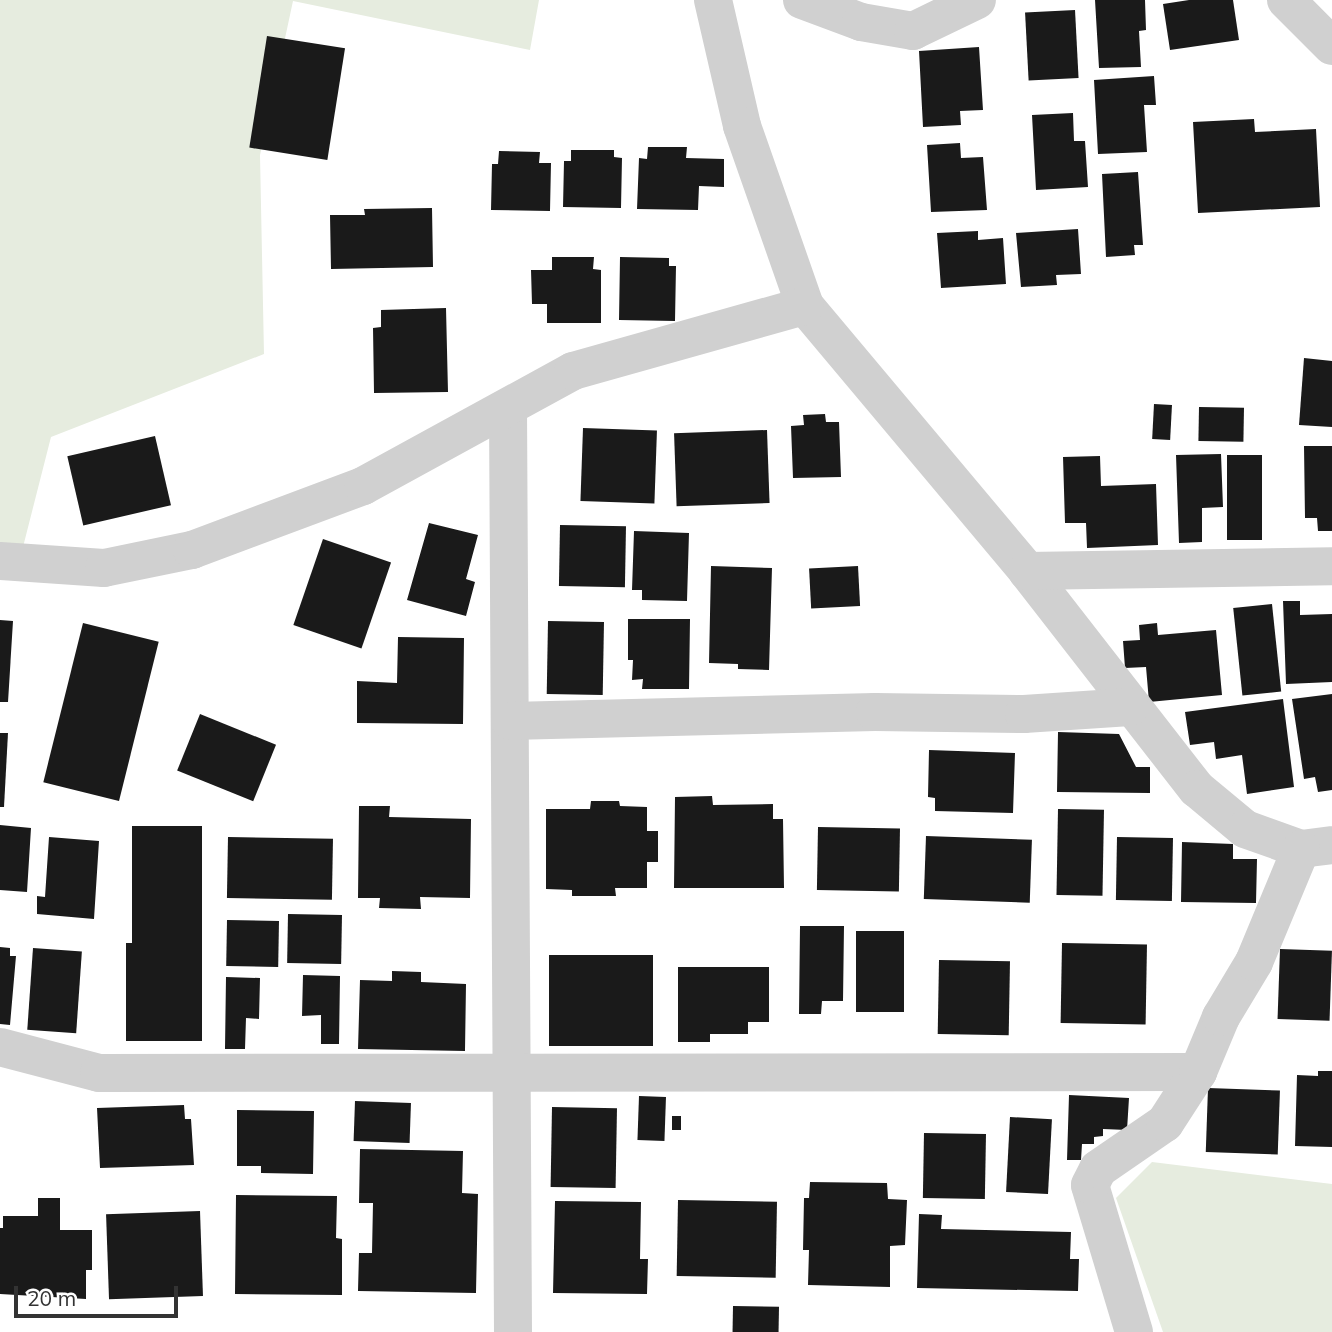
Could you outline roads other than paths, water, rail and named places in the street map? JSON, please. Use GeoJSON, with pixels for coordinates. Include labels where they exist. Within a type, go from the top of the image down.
{"type":"FeatureCollection","features":[{"type":"Feature","properties":{"kind":"street"},"geometry":{"type":"LineString","coordinates":[[713,0],[741,126],[805,306],[1027,571],[1130,707],[1197,789],[1245,829],[1317,847],[1221,1017],[1198,1072],[1165,1123],[1098,1169],[1090,1185],[1134,1332]]}},
{"type":"Feature","properties":{"kind":"street"},"geometry":{"type":"LineString","coordinates":[[802,0],[861,22],[913,31],[977,0]]}},
{"type":"Feature","properties":{"kind":"street"},"geometry":{"type":"LineString","coordinates":[[1286,0],[1332,46]]}},
{"type":"Feature","properties":{"kind":"street"},"geometry":{"type":"LineString","coordinates":[[0,561],[104,568],[192,550],[363,486],[573,371],[805,306]]}},
{"type":"Feature","properties":{"kind":"street"},"geometry":{"type":"LineString","coordinates":[[508,408],[513,1332]]}},
{"type":"Feature","properties":{"kind":"street"},"geometry":{"type":"LineString","coordinates":[[1027,571],[1332,566]]}},
{"type":"Feature","properties":{"kind":"street"},"geometry":{"type":"LineString","coordinates":[[509,721],[875,712],[1024,714],[1130,707]]}},
{"type":"Feature","properties":{"kind":"street"},"geometry":{"type":"LineString","coordinates":[[0,1047],[99,1073],[1198,1072]]}}]}
